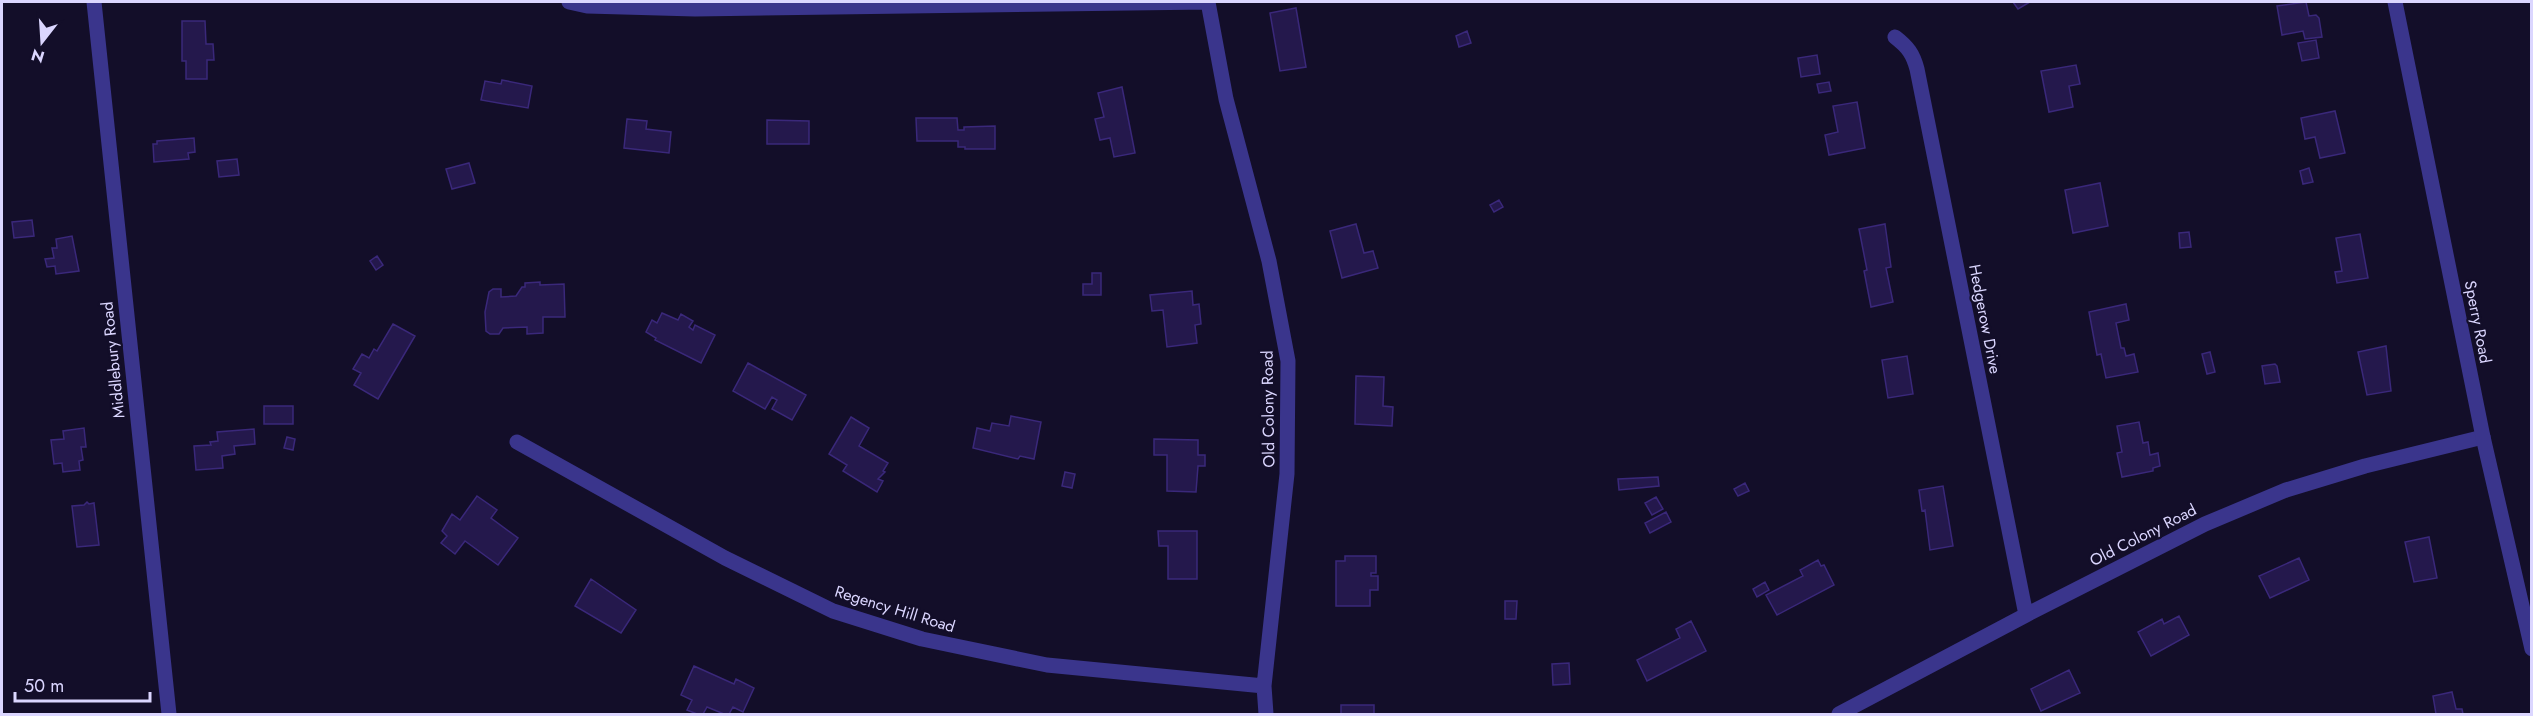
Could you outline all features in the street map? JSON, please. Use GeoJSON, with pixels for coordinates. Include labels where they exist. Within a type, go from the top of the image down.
{"type":"FeatureCollection","features":[{"type":"Feature","properties":{"kind":"street","name":"Middlebury Road"},"geometry":{"type":"LineString","coordinates":[[94,2],[169,714]]}},
{"type":"Feature","properties":{"kind":"street"},"geometry":{"type":"LineString","coordinates":[[569,2],[587,6],[695,9],[1208,2]]}},
{"type":"Feature","properties":{"kind":"street","name":"Old Colony Road"},"geometry":{"type":"LineString","coordinates":[[1208,2],[1226,99],[1269,261],[1288,361],[1287,474],[1264,686],[1266,714]]}},
{"type":"Feature","properties":{"kind":"street","name":"Sperry Road"},"geometry":{"type":"LineString","coordinates":[[2395,2],[2483,437],[2532,649]]}},
{"type":"Feature","properties":{"kind":"street","name":"Hedgerow Drive"},"geometry":{"type":"LineString","coordinates":[[1895,38],[1914,56],[1917,69],[2026,615]]}},
{"type":"Feature","properties":{"kind":"street","name":"Old Colony Road"},"geometry":{"type":"LineString","coordinates":[[1839,714],[2205,524],[2286,490],[2365,466],[2483,437]]}},
{"type":"Feature","properties":{"kind":"street","name":"Regency Hill Road"},"geometry":{"type":"LineString","coordinates":[[517,442],[725,558],[833,611],[922,639],[1047,665],[1264,686]]}},
{"type":"Feature","properties":{"kind":"building"},"geometry":{"type":"Polygon","coordinates":[[[2013,2],[2030,2],[2018,9],[2013,2]]]}},
{"type":"Feature","properties":{"kind":"building"},"geometry":{"type":"Polygon","coordinates":[[[2306,2],[2309,16],[2316,15],[2319,18],[2322,37],[2305,39],[2303,31],[2282,35],[2277,6],[2306,2]]]}},
{"type":"Feature","properties":{"kind":"building"},"geometry":{"type":"Polygon","coordinates":[[[1296,8],[1306,67],[1280,71],[1270,13],[1296,8]]]}},
{"type":"Feature","properties":{"kind":"building"},"geometry":{"type":"Polygon","coordinates":[[[182,21],[205,21],[206,44],[213,44],[214,60],[207,60],[207,79],[186,79],[186,61],[182,61],[182,21]]]}},
{"type":"Feature","properties":{"kind":"building"},"geometry":{"type":"Polygon","coordinates":[[[1467,31],[1471,43],[1459,47],[1456,36],[1467,31]]]}},
{"type":"Feature","properties":{"kind":"building"},"geometry":{"type":"Polygon","coordinates":[[[2316,40],[2319,58],[2302,61],[2298,43],[2316,40]]]}},
{"type":"Feature","properties":{"kind":"building"},"geometry":{"type":"Polygon","coordinates":[[[1817,55],[1820,74],[1801,77],[1798,58],[1817,55]]]}},
{"type":"Feature","properties":{"kind":"building"},"geometry":{"type":"Polygon","coordinates":[[[2076,65],[2080,84],[2069,86],[2073,107],[2049,112],[2041,71],[2076,65]]]}},
{"type":"Feature","properties":{"kind":"building"},"geometry":{"type":"Polygon","coordinates":[[[502,80],[532,86],[528,108],[481,100],[485,81],[501,84],[502,80]]]}},
{"type":"Feature","properties":{"kind":"building"},"geometry":{"type":"Polygon","coordinates":[[[1829,82],[1831,91],[1819,93],[1817,84],[1829,82]]]}},
{"type":"Feature","properties":{"kind":"building"},"geometry":{"type":"Polygon","coordinates":[[[1122,87],[1135,153],[1114,157],[1110,138],[1100,140],[1095,119],[1104,117],[1098,93],[1122,87]]]}},
{"type":"Feature","properties":{"kind":"building"},"geometry":{"type":"Polygon","coordinates":[[[1857,102],[1865,148],[1829,155],[1825,135],[1838,132],[1833,106],[1857,102]]]}},
{"type":"Feature","properties":{"kind":"building"},"geometry":{"type":"Polygon","coordinates":[[[2335,111],[2345,153],[2320,158],[2315,137],[2305,139],[2301,118],[2335,111]]]}},
{"type":"Feature","properties":{"kind":"building"},"geometry":{"type":"Polygon","coordinates":[[[916,118],[957,118],[958,130],[964,130],[964,127],[995,126],[995,149],[965,149],[965,147],[958,147],[958,141],[917,141],[916,118]]]}},
{"type":"Feature","properties":{"kind":"building"},"geometry":{"type":"Polygon","coordinates":[[[627,119],[647,121],[646,129],[671,132],[669,153],[624,148],[627,119]]]}},
{"type":"Feature","properties":{"kind":"building"},"geometry":{"type":"Polygon","coordinates":[[[767,120],[809,121],[809,144],[767,144],[767,120]]]}},
{"type":"Feature","properties":{"kind":"building"},"geometry":{"type":"Polygon","coordinates":[[[194,138],[195,152],[188,153],[189,159],[154,162],[153,144],[157,144],[157,141],[194,138]]]}},
{"type":"Feature","properties":{"kind":"building"},"geometry":{"type":"Polygon","coordinates":[[[237,159],[239,175],[219,177],[217,161],[237,159]]]}},
{"type":"Feature","properties":{"kind":"building"},"geometry":{"type":"Polygon","coordinates":[[[469,163],[475,183],[452,189],[446,169],[469,163]]]}},
{"type":"Feature","properties":{"kind":"building"},"geometry":{"type":"Polygon","coordinates":[[[2309,168],[2313,182],[2303,184],[2300,171],[2309,168]]]}},
{"type":"Feature","properties":{"kind":"building"},"geometry":{"type":"Polygon","coordinates":[[[2100,183],[2108,226],[2073,233],[2065,190],[2100,183]]]}},
{"type":"Feature","properties":{"kind":"building"},"geometry":{"type":"Polygon","coordinates":[[[1499,200],[1503,207],[1494,212],[1490,205],[1499,200]]]}},
{"type":"Feature","properties":{"kind":"building"},"geometry":{"type":"Polygon","coordinates":[[[32,220],[34,236],[14,238],[12,222],[32,220]]]}},
{"type":"Feature","properties":{"kind":"building"},"geometry":{"type":"Polygon","coordinates":[[[1356,224],[1364,253],[1373,251],[1378,268],[1342,278],[1330,231],[1356,224]]]}},
{"type":"Feature","properties":{"kind":"building"},"geometry":{"type":"Polygon","coordinates":[[[1885,224],[1891,267],[1886,268],[1893,302],[1871,307],[1859,229],[1885,224]]]}},
{"type":"Feature","properties":{"kind":"building"},"geometry":{"type":"Polygon","coordinates":[[[2189,232],[2191,247],[2180,248],[2179,233],[2189,232]]]}},
{"type":"Feature","properties":{"kind":"building"},"geometry":{"type":"Polygon","coordinates":[[[2360,234],[2368,278],[2337,283],[2335,272],[2342,271],[2336,238],[2360,234]]]}},
{"type":"Feature","properties":{"kind":"building"},"geometry":{"type":"Polygon","coordinates":[[[72,236],[79,271],[56,274],[55,266],[47,267],[45,259],[54,258],[52,248],[57,248],[56,239],[72,236]]]}},
{"type":"Feature","properties":{"kind":"building"},"geometry":{"type":"Polygon","coordinates":[[[377,256],[383,265],[376,270],[370,261],[377,256]]]}},
{"type":"Feature","properties":{"kind":"building"},"geometry":{"type":"Polygon","coordinates":[[[1092,273],[1101,273],[1101,295],[1083,295],[1083,284],[1092,284],[1092,273]]]}},
{"type":"Feature","properties":{"kind":"building"},"geometry":{"type":"Polygon","coordinates":[[[540,282],[540,285],[564,284],[565,317],[543,317],[543,333],[527,334],[527,327],[503,328],[499,334],[490,334],[486,331],[485,312],[489,292],[493,289],[501,289],[501,297],[516,296],[522,287],[525,287],[525,283],[540,282]]]}},
{"type":"Feature","properties":{"kind":"building"},"geometry":{"type":"Polygon","coordinates":[[[1192,291],[1193,305],[1199,304],[1201,324],[1195,325],[1197,343],[1167,347],[1163,310],[1152,311],[1150,295],[1192,291]]]}},
{"type":"Feature","properties":{"kind":"building"},"geometry":{"type":"Polygon","coordinates":[[[2126,304],[2129,320],[2116,323],[2121,348],[2124,348],[2126,356],[2134,354],[2138,372],[2106,378],[2101,354],[2097,355],[2089,312],[2126,304]]]}},
{"type":"Feature","properties":{"kind":"building"},"geometry":{"type":"Polygon","coordinates":[[[662,313],[678,320],[681,314],[693,321],[689,327],[693,330],[695,325],[715,335],[701,363],[655,340],[656,338],[646,332],[652,320],[657,323],[662,313]]]}},
{"type":"Feature","properties":{"kind":"building"},"geometry":{"type":"Polygon","coordinates":[[[393,324],[415,336],[378,399],[354,385],[361,373],[353,369],[362,354],[369,358],[374,349],[377,351],[393,324]]]}},
{"type":"Feature","properties":{"kind":"building"},"geometry":{"type":"Polygon","coordinates":[[[2386,346],[2391,391],[2367,395],[2358,352],[2386,346]]]}},
{"type":"Feature","properties":{"kind":"building"},"geometry":{"type":"Polygon","coordinates":[[[2210,352],[2215,372],[2207,374],[2202,354],[2210,352]]]}},
{"type":"Feature","properties":{"kind":"building"},"geometry":{"type":"Polygon","coordinates":[[[1907,356],[1913,394],[1888,398],[1882,360],[1907,356]]]}},
{"type":"Feature","properties":{"kind":"building"},"geometry":{"type":"Polygon","coordinates":[[[748,363],[806,395],[792,420],[772,409],[777,400],[772,397],[765,409],[733,391],[748,363]]]}},
{"type":"Feature","properties":{"kind":"building"},"geometry":{"type":"Polygon","coordinates":[[[2275,364],[2280,382],[2265,384],[2262,366],[2275,364]]]}},
{"type":"Feature","properties":{"kind":"building"},"geometry":{"type":"Polygon","coordinates":[[[1356,376],[1384,377],[1383,406],[1393,407],[1392,426],[1355,424],[1356,376]]]}},
{"type":"Feature","properties":{"kind":"building"},"geometry":{"type":"Polygon","coordinates":[[[264,406],[293,406],[293,424],[264,424],[264,406]]]}},
{"type":"Feature","properties":{"kind":"building"},"geometry":{"type":"Polygon","coordinates":[[[1011,416],[1041,422],[1034,459],[1020,456],[1018,459],[973,448],[977,428],[990,431],[992,423],[1009,426],[1011,416]]]}},
{"type":"Feature","properties":{"kind":"building"},"geometry":{"type":"Polygon","coordinates":[[[851,417],[869,428],[859,446],[888,463],[883,471],[885,472],[878,479],[883,481],[877,492],[843,471],[847,465],[829,454],[851,417]]]}},
{"type":"Feature","properties":{"kind":"building"},"geometry":{"type":"Polygon","coordinates":[[[2139,422],[2143,443],[2148,442],[2150,455],[2158,453],[2160,466],[2153,468],[2153,471],[2122,477],[2117,453],[2122,452],[2117,426],[2139,422]]]}},
{"type":"Feature","properties":{"kind":"building"},"geometry":{"type":"Polygon","coordinates":[[[84,428],[86,447],[81,447],[83,460],[79,461],[80,470],[63,472],[62,463],[54,464],[51,440],[64,439],[63,431],[84,428]]]}},
{"type":"Feature","properties":{"kind":"building"},"geometry":{"type":"Polygon","coordinates":[[[254,429],[255,444],[234,446],[235,454],[222,456],[223,468],[196,470],[194,446],[211,445],[210,442],[218,441],[217,432],[254,429]]]}},
{"type":"Feature","properties":{"kind":"building"},"geometry":{"type":"Polygon","coordinates":[[[287,437],[295,439],[293,450],[284,448],[287,437]]]}},
{"type":"Feature","properties":{"kind":"building"},"geometry":{"type":"Polygon","coordinates":[[[1154,439],[1198,440],[1198,455],[1205,455],[1205,466],[1198,466],[1196,492],[1167,491],[1167,455],[1154,455],[1154,439]]]}},
{"type":"Feature","properties":{"kind":"building"},"geometry":{"type":"Polygon","coordinates":[[[1065,472],[1075,474],[1072,488],[1062,486],[1065,472]]]}},
{"type":"Feature","properties":{"kind":"building"},"geometry":{"type":"Polygon","coordinates":[[[1658,477],[1659,486],[1619,490],[1618,479],[1658,477]]]}},
{"type":"Feature","properties":{"kind":"building"},"geometry":{"type":"Polygon","coordinates":[[[1745,483],[1749,491],[1738,496],[1734,489],[1745,483]]]}},
{"type":"Feature","properties":{"kind":"building"},"geometry":{"type":"Polygon","coordinates":[[[1943,486],[1953,546],[1930,550],[1925,510],[1922,511],[1919,490],[1943,486]]]}},
{"type":"Feature","properties":{"kind":"building"},"geometry":{"type":"Polygon","coordinates":[[[477,496],[497,510],[491,518],[518,538],[498,565],[465,541],[455,554],[441,543],[447,536],[442,531],[452,514],[460,520],[477,496]]]}},
{"type":"Feature","properties":{"kind":"building"},"geometry":{"type":"Polygon","coordinates":[[[1656,497],[1663,509],[1652,515],[1645,503],[1656,497]]]}},
{"type":"Feature","properties":{"kind":"building"},"geometry":{"type":"Polygon","coordinates":[[[87,502],[94,503],[99,545],[77,547],[72,506],[84,505],[87,502]]]}},
{"type":"Feature","properties":{"kind":"building"},"geometry":{"type":"Polygon","coordinates":[[[1666,512],[1671,522],[1650,533],[1645,523],[1666,512]]]}},
{"type":"Feature","properties":{"kind":"building"},"geometry":{"type":"Polygon","coordinates":[[[1158,531],[1197,531],[1197,579],[1168,579],[1168,546],[1159,546],[1158,531]]]}},
{"type":"Feature","properties":{"kind":"building"},"geometry":{"type":"Polygon","coordinates":[[[2429,537],[2437,578],[2414,582],[2405,542],[2429,537]]]}},
{"type":"Feature","properties":{"kind":"building"},"geometry":{"type":"Polygon","coordinates":[[[1345,556],[1376,556],[1376,573],[1371,573],[1371,576],[1378,576],[1378,590],[1370,590],[1370,606],[1336,606],[1336,561],[1345,561],[1345,556]]]}},
{"type":"Feature","properties":{"kind":"building"},"geometry":{"type":"Polygon","coordinates":[[[2299,558],[2309,580],[2270,598],[2259,576],[2299,558]]]}},
{"type":"Feature","properties":{"kind":"building"},"geometry":{"type":"Polygon","coordinates":[[[1818,560],[1821,566],[1824,565],[1834,585],[1777,615],[1766,595],[1803,576],[1800,570],[1818,560]]]}},
{"type":"Feature","properties":{"kind":"building"},"geometry":{"type":"Polygon","coordinates":[[[591,579],[636,610],[621,633],[575,606],[591,579]]]}},
{"type":"Feature","properties":{"kind":"building"},"geometry":{"type":"Polygon","coordinates":[[[1765,582],[1769,590],[1757,597],[1753,589],[1765,582]]]}},
{"type":"Feature","properties":{"kind":"building"},"geometry":{"type":"Polygon","coordinates":[[[1505,601],[1517,601],[1516,619],[1505,619],[1505,601]]]}},
{"type":"Feature","properties":{"kind":"building"},"geometry":{"type":"Polygon","coordinates":[[[2179,616],[2189,635],[2151,656],[2138,632],[2162,619],[2164,624],[2179,616]]]}},
{"type":"Feature","properties":{"kind":"building"},"geometry":{"type":"Polygon","coordinates":[[[1691,621],[1706,651],[1647,681],[1637,660],[1680,638],[1676,629],[1691,621]]]}},
{"type":"Feature","properties":{"kind":"building"},"geometry":{"type":"Polygon","coordinates":[[[1569,663],[1570,684],[1553,685],[1552,664],[1569,663]]]}},
{"type":"Feature","properties":{"kind":"building"},"geometry":{"type":"Polygon","coordinates":[[[694,666],[734,684],[736,679],[754,688],[743,712],[733,707],[729,714],[707,707],[703,714],[687,710],[692,700],[681,695],[694,666]]]}},
{"type":"Feature","properties":{"kind":"building"},"geometry":{"type":"Polygon","coordinates":[[[2069,670],[2080,693],[2041,711],[2031,689],[2069,670]]]}},
{"type":"Feature","properties":{"kind":"building"},"geometry":{"type":"Polygon","coordinates":[[[2452,692],[2456,709],[2462,709],[2463,714],[2436,714],[2433,696],[2452,692]]]}},
{"type":"Feature","properties":{"kind":"building"},"geometry":{"type":"Polygon","coordinates":[[[1341,705],[1374,705],[1374,714],[1341,714],[1341,705]]]}}]}
